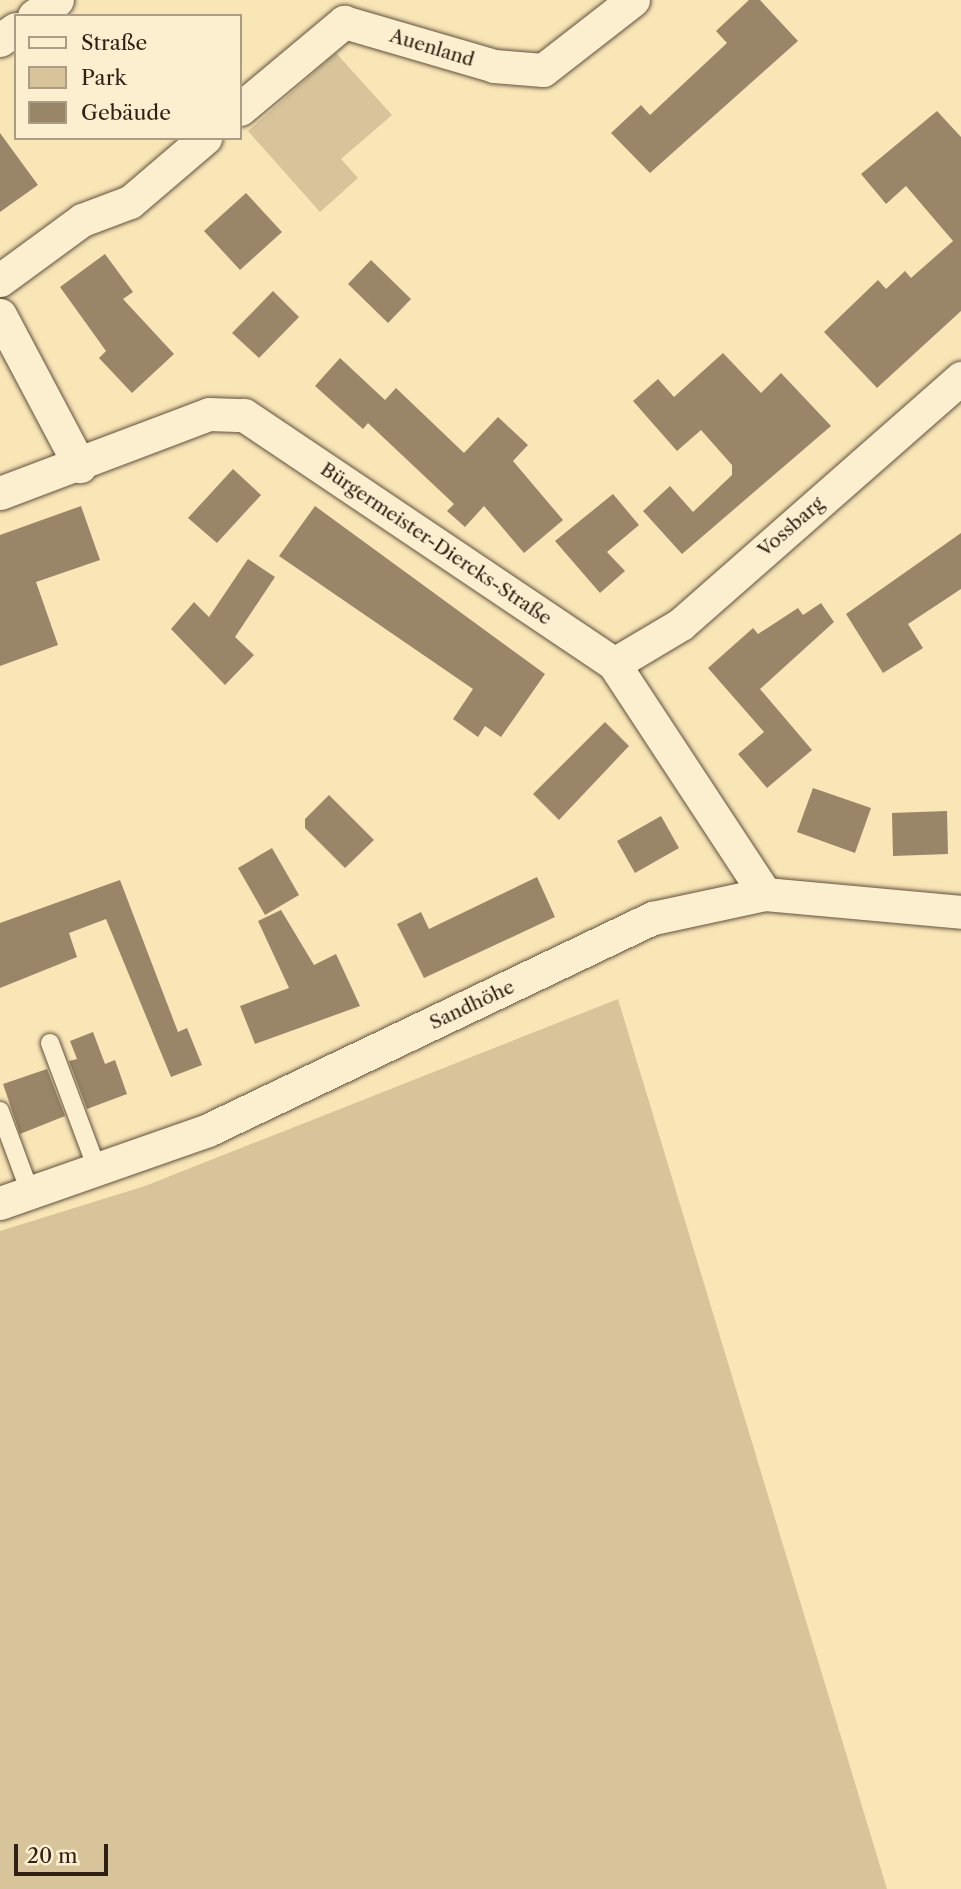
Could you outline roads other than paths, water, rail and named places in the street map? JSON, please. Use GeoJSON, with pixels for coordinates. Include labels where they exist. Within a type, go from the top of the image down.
{"type":"FeatureCollection","features":[{"type":"Feature","properties":{"kind":"street"},"geometry":{"type":"LineString","coordinates":[[37,14],[57,0]]}},
{"type":"Feature","properties":{"kind":"street","name":"Auenland"},"geometry":{"type":"LineString","coordinates":[[242,107],[344,22],[494,66],[543,70],[576,51],[633,0]]}},
{"type":"Feature","properties":{"kind":"street"},"geometry":{"type":"LineString","coordinates":[[0,280],[82,220],[130,202],[203,140]]}},
{"type":"Feature","properties":{"kind":"street"},"geometry":{"type":"LineString","coordinates":[[0,315],[80,466]]}},
{"type":"Feature","properties":{"kind":"street","name":"Vossbarg"},"geometry":{"type":"LineString","coordinates":[[614,664],[681,624],[961,378]]}},
{"type":"Feature","properties":{"kind":"street","name":"Bürgermeister-Diercks-Straße"},"geometry":{"type":"LineString","coordinates":[[0,493],[80,466],[209,414],[244,415],[614,664],[765,894]]}},
{"type":"Feature","properties":{"kind":"street","name":"Sandhöhe"},"geometry":{"type":"LineString","coordinates":[[15,1198],[208,1130],[653,918],[765,894],[961,912]]}},
{"type":"Feature","properties":{"kind":"lane"},"geometry":{"type":"LineString","coordinates":[[50,1043],[97,1169]]}},
{"type":"Feature","properties":{"kind":"lane"},"geometry":{"type":"LineString","coordinates":[[0,1111],[15,1198]]}}]}
